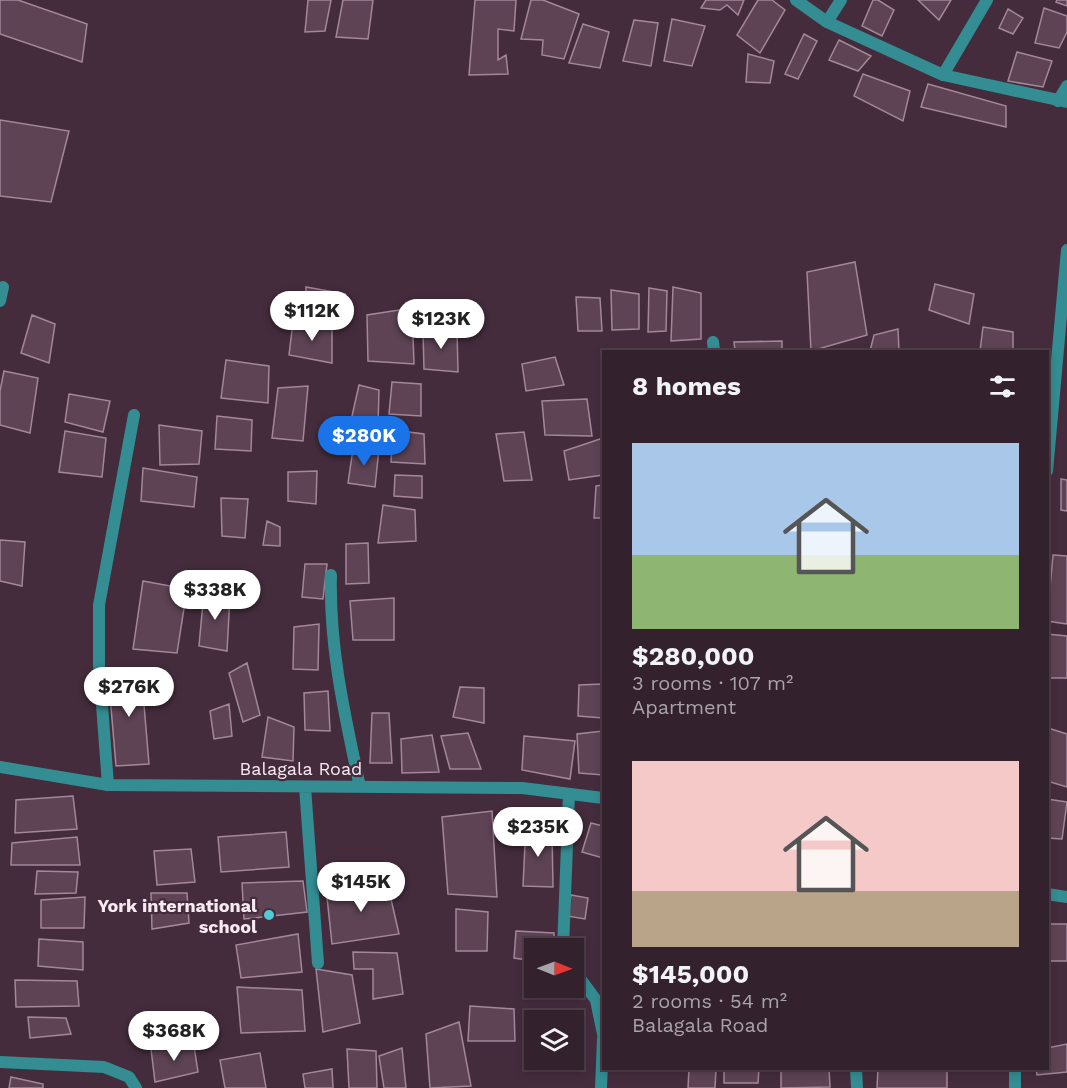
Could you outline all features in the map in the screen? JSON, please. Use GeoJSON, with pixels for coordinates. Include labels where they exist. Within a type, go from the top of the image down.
{"type":"FeatureCollection","features":[{"type":"Feature","properties":{"kind":"street"},"geometry":{"type":"LineString","coordinates":[[796,0],[827,22],[943,75],[1063,102],[1067,86]]}},
{"type":"Feature","properties":{"kind":"street"},"geometry":{"type":"LineString","coordinates":[[827,22],[841,0]]}},
{"type":"Feature","properties":{"kind":"street"},"geometry":{"type":"LineString","coordinates":[[943,75],[987,0]]}},
{"type":"Feature","properties":{"kind":"street"},"geometry":{"type":"LineString","coordinates":[[1049,449],[1067,250]]}},
{"type":"Feature","properties":{"kind":"street"},"geometry":{"type":"LineString","coordinates":[[0,301],[3,287]]}},
{"type":"Feature","properties":{"kind":"street"},"geometry":{"type":"LineString","coordinates":[[108,785],[99,665],[99,605],[134,415]]}},
{"type":"Feature","properties":{"kind":"street"},"geometry":{"type":"LineString","coordinates":[[330,575],[329,620],[334,663],[360,787]]}},
{"type":"Feature","properties":{"kind":"street","name":"Balagala Road"},"geometry":{"type":"LineString","coordinates":[[0,767],[108,785],[522,788],[602,798]]}},
{"type":"Feature","properties":{"kind":"street"},"geometry":{"type":"LineString","coordinates":[[305,787],[318,963]]}},
{"type":"Feature","properties":{"kind":"street"},"geometry":{"type":"LineString","coordinates":[[563,938],[569,794]]}},
{"type":"Feature","properties":{"kind":"street"},"geometry":{"type":"LineString","coordinates":[[1049,894],[1067,897]]}},
{"type":"Feature","properties":{"kind":"street"},"geometry":{"type":"LineString","coordinates":[[584,984],[596,1000],[602,1031]]}},
{"type":"Feature","properties":{"kind":"street"},"geometry":{"type":"LineString","coordinates":[[0,1062],[104,1067],[129,1077],[136,1088]]}},
{"type":"Feature","properties":{"kind":"street"},"geometry":{"type":"LineString","coordinates":[[601,1088],[602,1062]]}},
{"type":"Feature","properties":{"kind":"street"},"geometry":{"type":"LineString","coordinates":[[856,1070],[857,1088]]}},
{"type":"Feature","properties":{"kind":"street"},"geometry":{"type":"LineString","coordinates":[[1015,1070],[1015,1088]]}},
{"type":"Feature","properties":{"kind":"building"},"geometry":{"type":"Polygon","coordinates":[[[0,0],[18,0],[87,24],[82,62],[0,34],[0,0]]]}},
{"type":"Feature","properties":{"kind":"building"},"geometry":{"type":"Polygon","coordinates":[[[308,0],[331,0],[325,31],[305,32],[308,0]]]}},
{"type":"Feature","properties":{"kind":"building"},"geometry":{"type":"Polygon","coordinates":[[[343,0],[373,0],[368,39],[336,37],[343,0]]]}},
{"type":"Feature","properties":{"kind":"building"},"geometry":{"type":"Polygon","coordinates":[[[475,0],[516,0],[514,31],[498,29],[498,60],[506,55],[508,74],[469,75],[475,0]]]}},
{"type":"Feature","properties":{"kind":"building"},"geometry":{"type":"Polygon","coordinates":[[[531,0],[543,0],[579,14],[564,59],[542,55],[543,40],[521,39],[531,0]]]}},
{"type":"Feature","properties":{"kind":"building"},"geometry":{"type":"Polygon","coordinates":[[[706,0],[744,0],[738,15],[727,5],[720,10],[701,8],[706,0]]]}},
{"type":"Feature","properties":{"kind":"building"},"geometry":{"type":"Polygon","coordinates":[[[758,0],[772,0],[785,10],[760,53],[737,35],[758,0]]]}},
{"type":"Feature","properties":{"kind":"building"},"geometry":{"type":"Polygon","coordinates":[[[873,0],[878,0],[894,10],[882,36],[862,26],[873,0]]]}},
{"type":"Feature","properties":{"kind":"building"},"geometry":{"type":"Polygon","coordinates":[[[918,0],[951,0],[939,20],[918,0]]]}},
{"type":"Feature","properties":{"kind":"building"},"geometry":{"type":"Polygon","coordinates":[[[1067,0],[1067,6],[1056,2],[1067,0]]]}},
{"type":"Feature","properties":{"kind":"building"},"geometry":{"type":"Polygon","coordinates":[[[1044,8],[1067,16],[1067,32],[1059,48],[1035,43],[1044,8]]]}},
{"type":"Feature","properties":{"kind":"building"},"geometry":{"type":"Polygon","coordinates":[[[1008,9],[1023,18],[1013,34],[999,28],[1008,9]]]}},
{"type":"Feature","properties":{"kind":"building"},"geometry":{"type":"Polygon","coordinates":[[[672,19],[705,26],[692,66],[664,61],[672,19]]]}},
{"type":"Feature","properties":{"kind":"building"},"geometry":{"type":"Polygon","coordinates":[[[634,20],[658,23],[651,66],[623,61],[634,20]]]}},
{"type":"Feature","properties":{"kind":"building"},"geometry":{"type":"Polygon","coordinates":[[[583,24],[609,32],[600,68],[569,63],[583,24]]]}},
{"type":"Feature","properties":{"kind":"building"},"geometry":{"type":"Polygon","coordinates":[[[804,34],[817,41],[798,79],[785,74],[804,34]]]}},
{"type":"Feature","properties":{"kind":"building"},"geometry":{"type":"Polygon","coordinates":[[[839,40],[871,56],[858,71],[829,60],[839,40]]]}},
{"type":"Feature","properties":{"kind":"building"},"geometry":{"type":"Polygon","coordinates":[[[1017,52],[1052,61],[1043,87],[1008,81],[1017,52]]]}},
{"type":"Feature","properties":{"kind":"building"},"geometry":{"type":"Polygon","coordinates":[[[748,54],[774,61],[770,83],[746,82],[748,54]]]}},
{"type":"Feature","properties":{"kind":"building"},"geometry":{"type":"Polygon","coordinates":[[[863,74],[910,91],[903,121],[854,96],[863,74]]]}},
{"type":"Feature","properties":{"kind":"building"},"geometry":{"type":"Polygon","coordinates":[[[928,84],[1006,106],[1006,127],[921,107],[928,84]]]}},
{"type":"Feature","properties":{"kind":"building"},"geometry":{"type":"Polygon","coordinates":[[[0,120],[69,131],[51,202],[0,196],[0,120]]]}},
{"type":"Feature","properties":{"kind":"building"},"geometry":{"type":"Polygon","coordinates":[[[855,262],[867,335],[811,350],[807,272],[855,262]]]}},
{"type":"Feature","properties":{"kind":"building"},"geometry":{"type":"Polygon","coordinates":[[[935,284],[974,294],[969,324],[929,310],[935,284]]]}},
{"type":"Feature","properties":{"kind":"building"},"geometry":{"type":"Polygon","coordinates":[[[306,287],[345,294],[345,318],[305,314],[306,287]]]}},
{"type":"Feature","properties":{"kind":"building"},"geometry":{"type":"Polygon","coordinates":[[[673,287],[701,293],[701,339],[671,341],[673,287]]]}},
{"type":"Feature","properties":{"kind":"building"},"geometry":{"type":"Polygon","coordinates":[[[649,288],[667,291],[666,331],[648,332],[649,288]]]}},
{"type":"Feature","properties":{"kind":"building"},"geometry":{"type":"Polygon","coordinates":[[[611,290],[639,294],[639,329],[612,330],[611,290]]]}},
{"type":"Feature","properties":{"kind":"building"},"geometry":{"type":"Polygon","coordinates":[[[576,297],[600,298],[602,331],[578,331],[576,297]]]}},
{"type":"Feature","properties":{"kind":"building"},"geometry":{"type":"Polygon","coordinates":[[[412,308],[414,364],[368,361],[367,315],[412,308]]]}},
{"type":"Feature","properties":{"kind":"building"},"geometry":{"type":"Polygon","coordinates":[[[32,315],[55,324],[49,363],[21,353],[32,315]]]}},
{"type":"Feature","properties":{"kind":"building"},"geometry":{"type":"Polygon","coordinates":[[[293,322],[332,328],[332,363],[289,355],[293,322]]]}},
{"type":"Feature","properties":{"kind":"building"},"geometry":{"type":"Polygon","coordinates":[[[983,327],[1013,332],[1013,350],[980,350],[983,327]]]}},
{"type":"Feature","properties":{"kind":"building"},"geometry":{"type":"Polygon","coordinates":[[[457,329],[458,372],[424,369],[423,332],[457,329]]]}},
{"type":"Feature","properties":{"kind":"building"},"geometry":{"type":"Polygon","coordinates":[[[898,329],[899,350],[870,350],[874,335],[898,329]]]}},
{"type":"Feature","properties":{"kind":"building"},"geometry":{"type":"Polygon","coordinates":[[[782,341],[782,350],[735,350],[734,342],[782,341]]]}},
{"type":"Feature","properties":{"kind":"building"},"geometry":{"type":"Polygon","coordinates":[[[555,357],[564,385],[526,391],[522,364],[555,357]]]}},
{"type":"Feature","properties":{"kind":"building"},"geometry":{"type":"Polygon","coordinates":[[[226,360],[269,366],[268,403],[221,398],[226,360]]]}},
{"type":"Feature","properties":{"kind":"building"},"geometry":{"type":"Polygon","coordinates":[[[4,371],[38,378],[30,433],[0,425],[0,391],[4,371]]]}},
{"type":"Feature","properties":{"kind":"building"},"geometry":{"type":"Polygon","coordinates":[[[392,382],[421,384],[421,416],[389,414],[392,382]]]}},
{"type":"Feature","properties":{"kind":"building"},"geometry":{"type":"Polygon","coordinates":[[[359,385],[379,390],[378,426],[350,425],[359,385]]]}},
{"type":"Feature","properties":{"kind":"building"},"geometry":{"type":"Polygon","coordinates":[[[308,386],[303,441],[272,438],[278,388],[308,386]]]}},
{"type":"Feature","properties":{"kind":"building"},"geometry":{"type":"Polygon","coordinates":[[[69,394],[110,401],[103,432],[65,422],[69,394]]]}},
{"type":"Feature","properties":{"kind":"building"},"geometry":{"type":"Polygon","coordinates":[[[587,399],[592,436],[545,435],[542,401],[587,399]]]}},
{"type":"Feature","properties":{"kind":"building"},"geometry":{"type":"Polygon","coordinates":[[[217,416],[252,420],[251,451],[215,449],[217,416]]]}},
{"type":"Feature","properties":{"kind":"building"},"geometry":{"type":"Polygon","coordinates":[[[159,425],[202,431],[199,464],[160,465],[159,425]]]}},
{"type":"Feature","properties":{"kind":"building"},"geometry":{"type":"Polygon","coordinates":[[[393,430],[424,434],[425,464],[391,462],[393,430]]]}},
{"type":"Feature","properties":{"kind":"building"},"geometry":{"type":"Polygon","coordinates":[[[65,431],[106,438],[102,477],[59,472],[65,431]]]}},
{"type":"Feature","properties":{"kind":"building"},"geometry":{"type":"Polygon","coordinates":[[[524,432],[532,480],[504,481],[496,434],[524,432]]]}},
{"type":"Feature","properties":{"kind":"building"},"geometry":{"type":"Polygon","coordinates":[[[602,438],[602,475],[569,480],[564,451],[602,438]]]}},
{"type":"Feature","properties":{"kind":"building"},"geometry":{"type":"Polygon","coordinates":[[[353,449],[379,449],[375,487],[348,483],[353,449]]]}},
{"type":"Feature","properties":{"kind":"building"},"geometry":{"type":"Polygon","coordinates":[[[143,468],[197,477],[194,507],[141,501],[143,468]]]}},
{"type":"Feature","properties":{"kind":"building"},"geometry":{"type":"Polygon","coordinates":[[[317,471],[316,504],[288,501],[288,472],[317,471]]]}},
{"type":"Feature","properties":{"kind":"building"},"geometry":{"type":"Polygon","coordinates":[[[395,475],[422,476],[422,498],[394,496],[395,475]]]}},
{"type":"Feature","properties":{"kind":"building"},"geometry":{"type":"Polygon","coordinates":[[[1061,479],[1067,480],[1067,511],[1061,510],[1061,479]]]}},
{"type":"Feature","properties":{"kind":"building"},"geometry":{"type":"Polygon","coordinates":[[[602,485],[602,518],[594,518],[596,486],[602,485]]]}},
{"type":"Feature","properties":{"kind":"building"},"geometry":{"type":"Polygon","coordinates":[[[221,498],[248,499],[245,538],[222,536],[221,498]]]}},
{"type":"Feature","properties":{"kind":"building"},"geometry":{"type":"Polygon","coordinates":[[[383,505],[415,510],[416,541],[378,543],[383,505]]]}},
{"type":"Feature","properties":{"kind":"building"},"geometry":{"type":"Polygon","coordinates":[[[267,521],[280,527],[280,546],[263,545],[267,521]]]}},
{"type":"Feature","properties":{"kind":"building"},"geometry":{"type":"Polygon","coordinates":[[[0,540],[25,542],[22,586],[0,581],[0,540]]]}},
{"type":"Feature","properties":{"kind":"building"},"geometry":{"type":"Polygon","coordinates":[[[368,543],[369,583],[346,584],[346,544],[368,543]]]}},
{"type":"Feature","properties":{"kind":"building"},"geometry":{"type":"Polygon","coordinates":[[[1053,555],[1067,556],[1067,624],[1049,621],[1053,555]]]}},
{"type":"Feature","properties":{"kind":"building"},"geometry":{"type":"Polygon","coordinates":[[[305,564],[327,564],[323,599],[302,597],[305,564]]]}},
{"type":"Feature","properties":{"kind":"building"},"geometry":{"type":"Polygon","coordinates":[[[143,581],[187,589],[177,653],[133,649],[143,581]]]}},
{"type":"Feature","properties":{"kind":"building"},"geometry":{"type":"Polygon","coordinates":[[[204,591],[230,596],[227,651],[199,646],[204,591]]]}},
{"type":"Feature","properties":{"kind":"building"},"geometry":{"type":"Polygon","coordinates":[[[394,598],[394,640],[353,640],[350,601],[394,598]]]}},
{"type":"Feature","properties":{"kind":"building"},"geometry":{"type":"Polygon","coordinates":[[[319,624],[318,670],[293,669],[294,627],[319,624]]]}},
{"type":"Feature","properties":{"kind":"building"},"geometry":{"type":"Polygon","coordinates":[[[1049,634],[1067,636],[1067,678],[1049,678],[1049,634]]]}},
{"type":"Feature","properties":{"kind":"building"},"geometry":{"type":"Polygon","coordinates":[[[247,663],[260,715],[243,722],[229,673],[247,663]]]}},
{"type":"Feature","properties":{"kind":"building"},"geometry":{"type":"Polygon","coordinates":[[[141,669],[149,764],[116,766],[108,672],[141,669]]]}},
{"type":"Feature","properties":{"kind":"building"},"geometry":{"type":"Polygon","coordinates":[[[602,684],[602,718],[578,716],[579,685],[602,684]]]}},
{"type":"Feature","properties":{"kind":"building"},"geometry":{"type":"Polygon","coordinates":[[[460,687],[484,688],[484,723],[453,717],[460,687]]]}},
{"type":"Feature","properties":{"kind":"building"},"geometry":{"type":"Polygon","coordinates":[[[328,691],[330,731],[305,730],[304,693],[328,691]]]}},
{"type":"Feature","properties":{"kind":"building"},"geometry":{"type":"Polygon","coordinates":[[[229,704],[232,736],[214,739],[210,711],[229,704]]]}},
{"type":"Feature","properties":{"kind":"building"},"geometry":{"type":"Polygon","coordinates":[[[372,713],[389,713],[392,763],[370,763],[372,713]]]}},
{"type":"Feature","properties":{"kind":"building"},"geometry":{"type":"Polygon","coordinates":[[[268,717],[294,727],[293,761],[262,757],[268,717]]]}},
{"type":"Feature","properties":{"kind":"building"},"geometry":{"type":"Polygon","coordinates":[[[1049,728],[1067,734],[1067,787],[1049,782],[1049,728]]]}},
{"type":"Feature","properties":{"kind":"building"},"geometry":{"type":"Polygon","coordinates":[[[602,731],[602,775],[579,773],[577,734],[602,731]]]}},
{"type":"Feature","properties":{"kind":"building"},"geometry":{"type":"Polygon","coordinates":[[[468,733],[481,769],[450,769],[441,736],[468,733]]]}},
{"type":"Feature","properties":{"kind":"building"},"geometry":{"type":"Polygon","coordinates":[[[432,735],[439,772],[402,773],[401,739],[432,735]]]}},
{"type":"Feature","properties":{"kind":"building"},"geometry":{"type":"Polygon","coordinates":[[[524,736],[575,741],[570,779],[522,770],[524,736]]]}},
{"type":"Feature","properties":{"kind":"building"},"geometry":{"type":"Polygon","coordinates":[[[73,796],[77,829],[15,833],[16,800],[73,796]]]}},
{"type":"Feature","properties":{"kind":"building"},"geometry":{"type":"Polygon","coordinates":[[[1049,799],[1067,802],[1062,839],[1049,838],[1049,799]]]}},
{"type":"Feature","properties":{"kind":"building"},"geometry":{"type":"Polygon","coordinates":[[[492,811],[497,897],[448,894],[442,817],[492,811]]]}},
{"type":"Feature","properties":{"kind":"building"},"geometry":{"type":"Polygon","coordinates":[[[591,823],[602,826],[602,858],[582,852],[591,823]]]}},
{"type":"Feature","properties":{"kind":"building"},"geometry":{"type":"Polygon","coordinates":[[[526,824],[552,831],[553,887],[523,886],[526,824]]]}},
{"type":"Feature","properties":{"kind":"building"},"geometry":{"type":"Polygon","coordinates":[[[286,832],[289,867],[221,872],[218,837],[286,832]]]}},
{"type":"Feature","properties":{"kind":"building"},"geometry":{"type":"Polygon","coordinates":[[[77,837],[80,865],[11,865],[12,843],[77,837]]]}},
{"type":"Feature","properties":{"kind":"building"},"geometry":{"type":"Polygon","coordinates":[[[191,849],[195,882],[157,885],[154,851],[191,849]]]}},
{"type":"Feature","properties":{"kind":"building"},"geometry":{"type":"Polygon","coordinates":[[[37,871],[78,872],[76,893],[35,894],[37,871]]]}},
{"type":"Feature","properties":{"kind":"building"},"geometry":{"type":"Polygon","coordinates":[[[303,881],[307,912],[244,919],[242,883],[303,881]]]}},
{"type":"Feature","properties":{"kind":"building"},"geometry":{"type":"Polygon","coordinates":[[[388,886],[399,934],[332,944],[326,888],[388,886]]]}},
{"type":"Feature","properties":{"kind":"building"},"geometry":{"type":"Polygon","coordinates":[[[151,893],[187,893],[189,923],[152,929],[151,893]]]}},
{"type":"Feature","properties":{"kind":"building"},"geometry":{"type":"Polygon","coordinates":[[[571,895],[588,898],[585,919],[567,916],[571,895]]]}},
{"type":"Feature","properties":{"kind":"building"},"geometry":{"type":"Polygon","coordinates":[[[85,897],[84,928],[41,928],[41,900],[85,897]]]}},
{"type":"Feature","properties":{"kind":"building"},"geometry":{"type":"Polygon","coordinates":[[[456,909],[488,912],[487,951],[456,951],[456,909]]]}},
{"type":"Feature","properties":{"kind":"building"},"geometry":{"type":"Polygon","coordinates":[[[1049,924],[1067,924],[1067,961],[1049,961],[1049,924]]]}},
{"type":"Feature","properties":{"kind":"building"},"geometry":{"type":"Polygon","coordinates":[[[516,931],[554,933],[554,938],[524,938],[524,960],[514,958],[516,931]]]}},
{"type":"Feature","properties":{"kind":"building"},"geometry":{"type":"Polygon","coordinates":[[[298,934],[302,972],[241,978],[236,945],[298,934]]]}},
{"type":"Feature","properties":{"kind":"building"},"geometry":{"type":"Polygon","coordinates":[[[39,939],[83,942],[83,970],[38,966],[39,939]]]}},
{"type":"Feature","properties":{"kind":"building"},"geometry":{"type":"Polygon","coordinates":[[[353,952],[397,953],[403,994],[373,999],[373,969],[354,969],[353,952]]]}},
{"type":"Feature","properties":{"kind":"building"},"geometry":{"type":"Polygon","coordinates":[[[316,969],[352,975],[360,1023],[323,1032],[316,969]]]}},
{"type":"Feature","properties":{"kind":"building"},"geometry":{"type":"Polygon","coordinates":[[[15,980],[77,981],[79,1006],[16,1007],[15,980]]]}},
{"type":"Feature","properties":{"kind":"building"},"geometry":{"type":"Polygon","coordinates":[[[237,987],[302,990],[305,1031],[241,1033],[237,987]]]}},
{"type":"Feature","properties":{"kind":"building"},"geometry":{"type":"Polygon","coordinates":[[[470,1006],[514,1009],[515,1041],[468,1041],[470,1006]]]}},
{"type":"Feature","properties":{"kind":"building"},"geometry":{"type":"Polygon","coordinates":[[[28,1017],[66,1018],[71,1034],[30,1038],[28,1017]]]}},
{"type":"Feature","properties":{"kind":"building"},"geometry":{"type":"Polygon","coordinates":[[[459,1022],[471,1086],[430,1088],[426,1034],[459,1022]]]}},
{"type":"Feature","properties":{"kind":"building"},"geometry":{"type":"Polygon","coordinates":[[[1067,1044],[1067,1072],[1037,1075],[1036,1070],[1049,1070],[1049,1048],[1067,1044]]]}},
{"type":"Feature","properties":{"kind":"building"},"geometry":{"type":"Polygon","coordinates":[[[194,1046],[198,1072],[155,1082],[151,1049],[194,1046]]]}},
{"type":"Feature","properties":{"kind":"building"},"geometry":{"type":"Polygon","coordinates":[[[402,1048],[406,1088],[384,1088],[379,1056],[402,1048]]]}},
{"type":"Feature","properties":{"kind":"building"},"geometry":{"type":"Polygon","coordinates":[[[347,1049],[376,1051],[377,1088],[349,1088],[347,1049]]]}},
{"type":"Feature","properties":{"kind":"building"},"geometry":{"type":"Polygon","coordinates":[[[260,1053],[266,1088],[225,1088],[220,1060],[260,1053]]]}},
{"type":"Feature","properties":{"kind":"building"},"geometry":{"type":"Polygon","coordinates":[[[332,1069],[333,1088],[305,1088],[303,1074],[332,1069]]]}},
{"type":"Feature","properties":{"kind":"building"},"geometry":{"type":"Polygon","coordinates":[[[689,1070],[716,1070],[715,1088],[688,1088],[689,1070]]]}},
{"type":"Feature","properties":{"kind":"building"},"geometry":{"type":"Polygon","coordinates":[[[724,1070],[759,1070],[758,1083],[724,1083],[724,1070]]]}},
{"type":"Feature","properties":{"kind":"building"},"geometry":{"type":"Polygon","coordinates":[[[781,1070],[829,1070],[830,1087],[781,1088],[781,1070]]]}},
{"type":"Feature","properties":{"kind":"building"},"geometry":{"type":"Polygon","coordinates":[[[878,1070],[947,1070],[947,1088],[877,1088],[878,1070]]]}},
{"type":"Feature","properties":{"kind":"building"},"geometry":{"type":"Polygon","coordinates":[[[11,1077],[43,1084],[43,1088],[9,1088],[11,1077]]]}},
{"type":"Feature","properties":{"kind":"place","name":"York international school"},"geometry":{"type":"Point","coordinates":[269,915]}}]}
